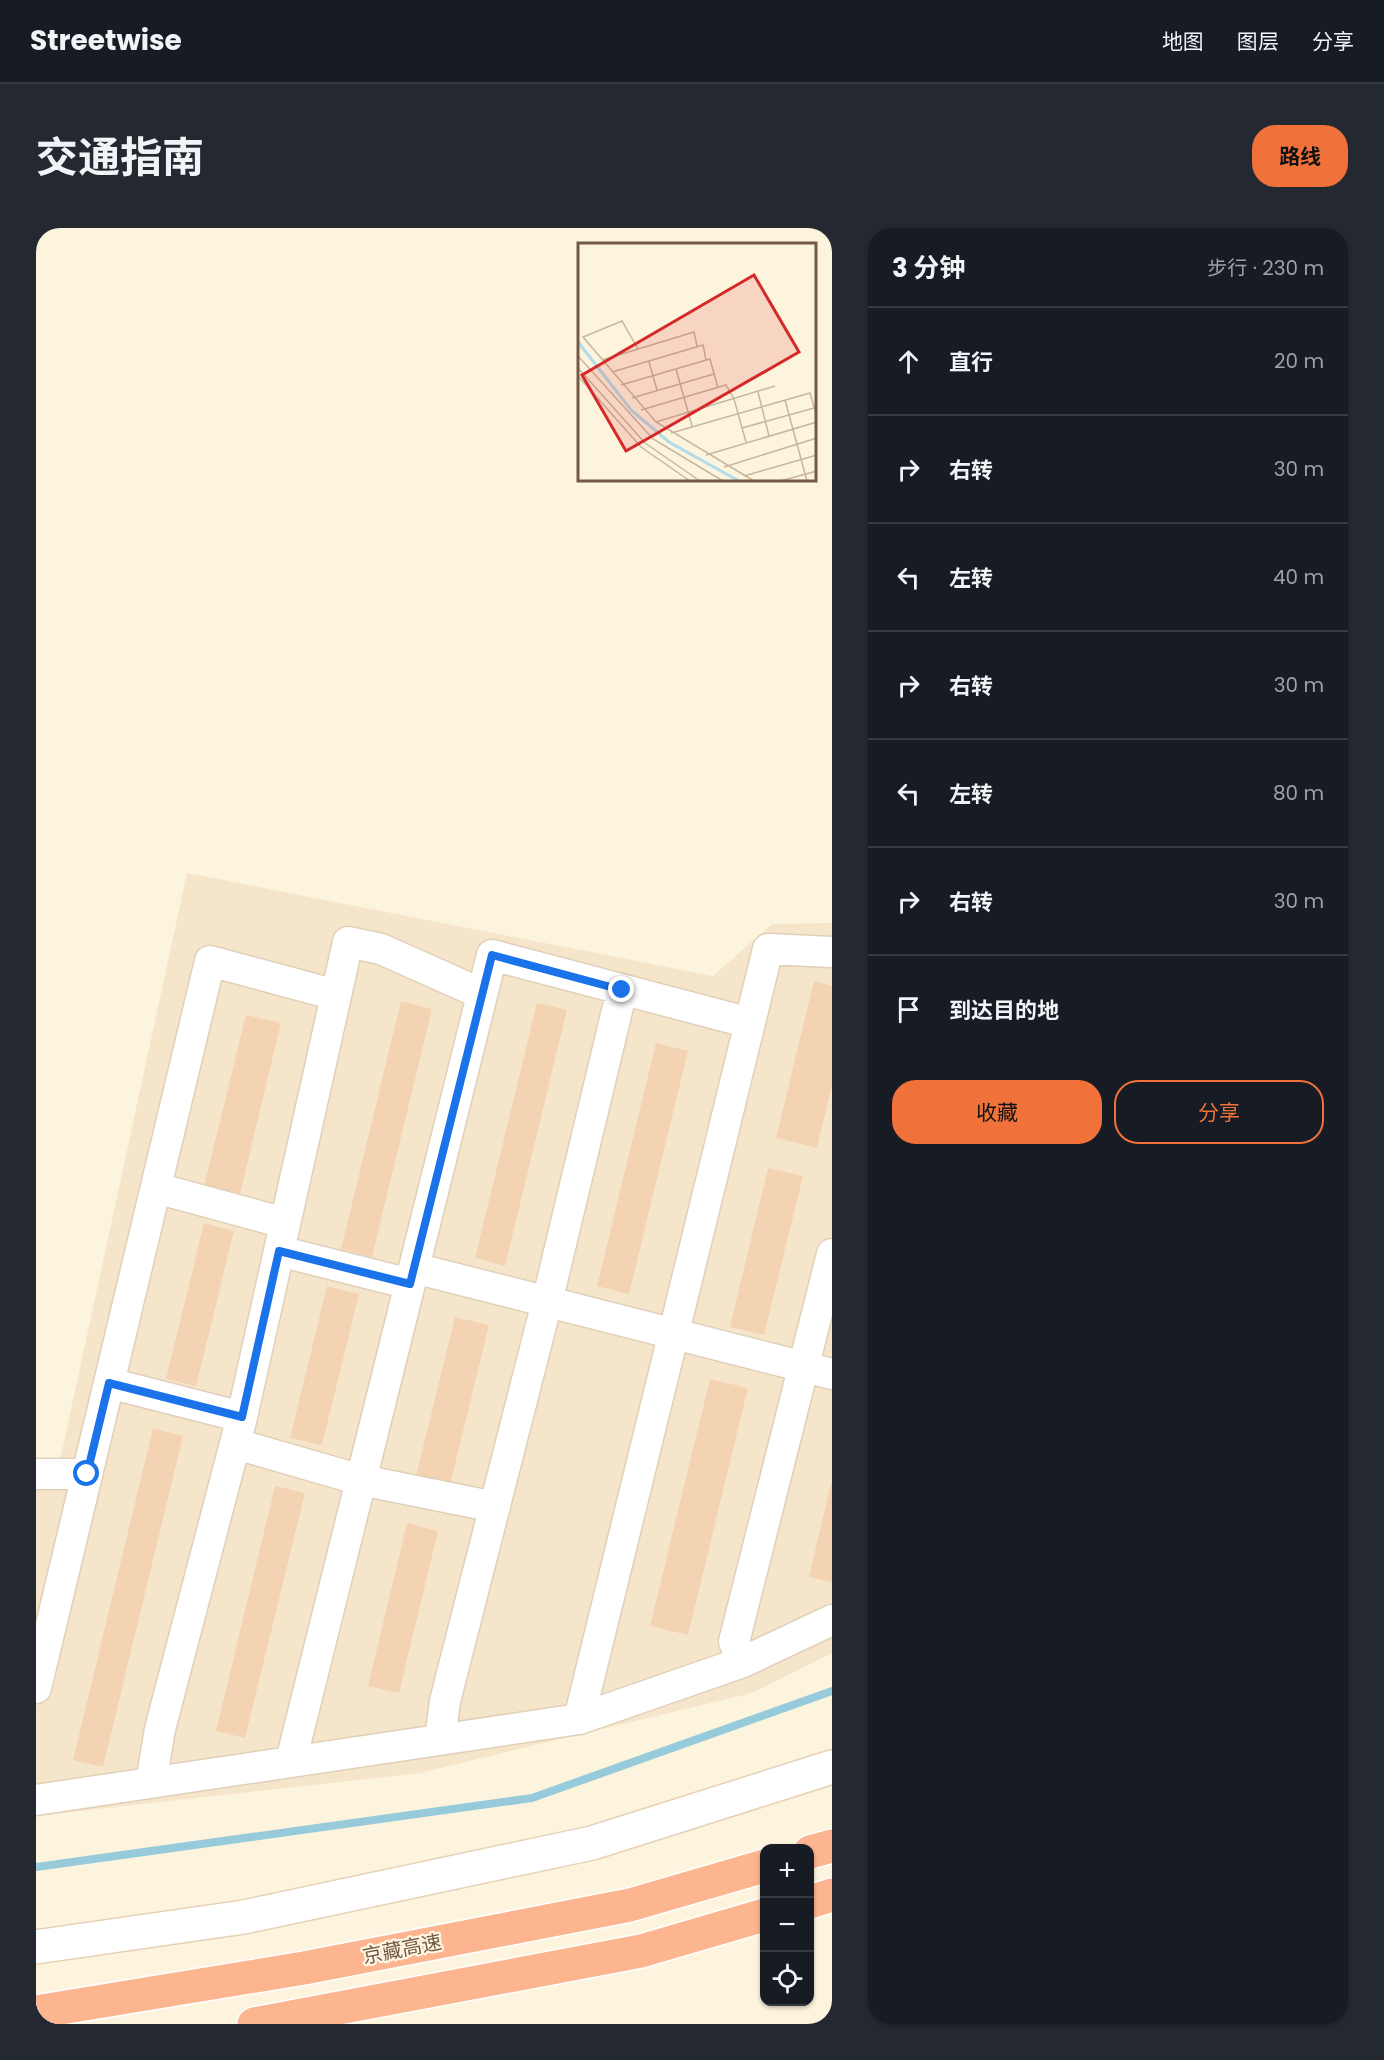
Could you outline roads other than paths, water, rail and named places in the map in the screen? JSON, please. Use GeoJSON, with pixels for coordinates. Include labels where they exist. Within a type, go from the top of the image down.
{"type":"FeatureCollection","features":[{"type":"Feature","properties":{"kind":"highway"},"geometry":{"type":"LineString","coordinates":[[814,1851],[832,1846]]}},
{"type":"Feature","properties":{"kind":"highway","name":"京藏高速"},"geometry":{"type":"LineString","coordinates":[[36,2012],[304,1968],[630,1905],[760,1867]]}},
{"type":"Feature","properties":{"kind":"highway"},"geometry":{"type":"LineString","coordinates":[[814,1901],[832,1895]]}},
{"type":"Feature","properties":{"kind":"highway"},"geometry":{"type":"LineString","coordinates":[[254,2024],[641,1951],[760,1916]]}},
{"type":"Feature","properties":{"kind":"street"},"geometry":{"type":"LineString","coordinates":[[152,1783],[160,1729],[239,1431],[348,942],[381,949],[482,994]]}},
{"type":"Feature","properties":{"kind":"street"},"geometry":{"type":"LineString","coordinates":[[579,1719],[768,949],[832,952]]}},
{"type":"Feature","properties":{"kind":"street"},"geometry":{"type":"LineString","coordinates":[[291,1761],[492,955],[750,1023]]}},
{"type":"Feature","properties":{"kind":"street"},"geometry":{"type":"LineString","coordinates":[[36,1688],[210,961],[336,995]]}},
{"type":"Feature","properties":{"kind":"street"},"geometry":{"type":"LineString","coordinates":[[440,1739],[445,1701],[547,1302],[622,990]]}},
{"type":"Feature","properties":{"kind":"street"},"geometry":{"type":"LineString","coordinates":[[156,1188],[285,1223]]}},
{"type":"Feature","properties":{"kind":"street"},"geometry":{"type":"LineString","coordinates":[[279,1251],[547,1302],[832,1374]]}},
{"type":"Feature","properties":{"kind":"street"},"geometry":{"type":"LineString","coordinates":[[743,1662],[734,1642],[832,1254]]}},
{"type":"Feature","properties":{"kind":"street"},"geometry":{"type":"LineString","coordinates":[[109,1383],[239,1431],[361,1480],[495,1507]]}},
{"type":"Feature","properties":{"kind":"street"},"geometry":{"type":"LineString","coordinates":[[36,1473],[87,1474]]}},
{"type":"Feature","properties":{"kind":"street"},"geometry":{"type":"LineString","coordinates":[[36,1800],[579,1719],[743,1662],[832,1620]]}},
{"type":"Feature","properties":{"kind":"street"},"geometry":{"type":"LineString","coordinates":[[36,1947],[244,1917],[592,1842],[832,1767]]}},
{"type":"Feature","properties":{"kind":"waterway"},"geometry":{"type":"LineString","coordinates":[[36,1867],[532,1798],[832,1691]]}}]}
